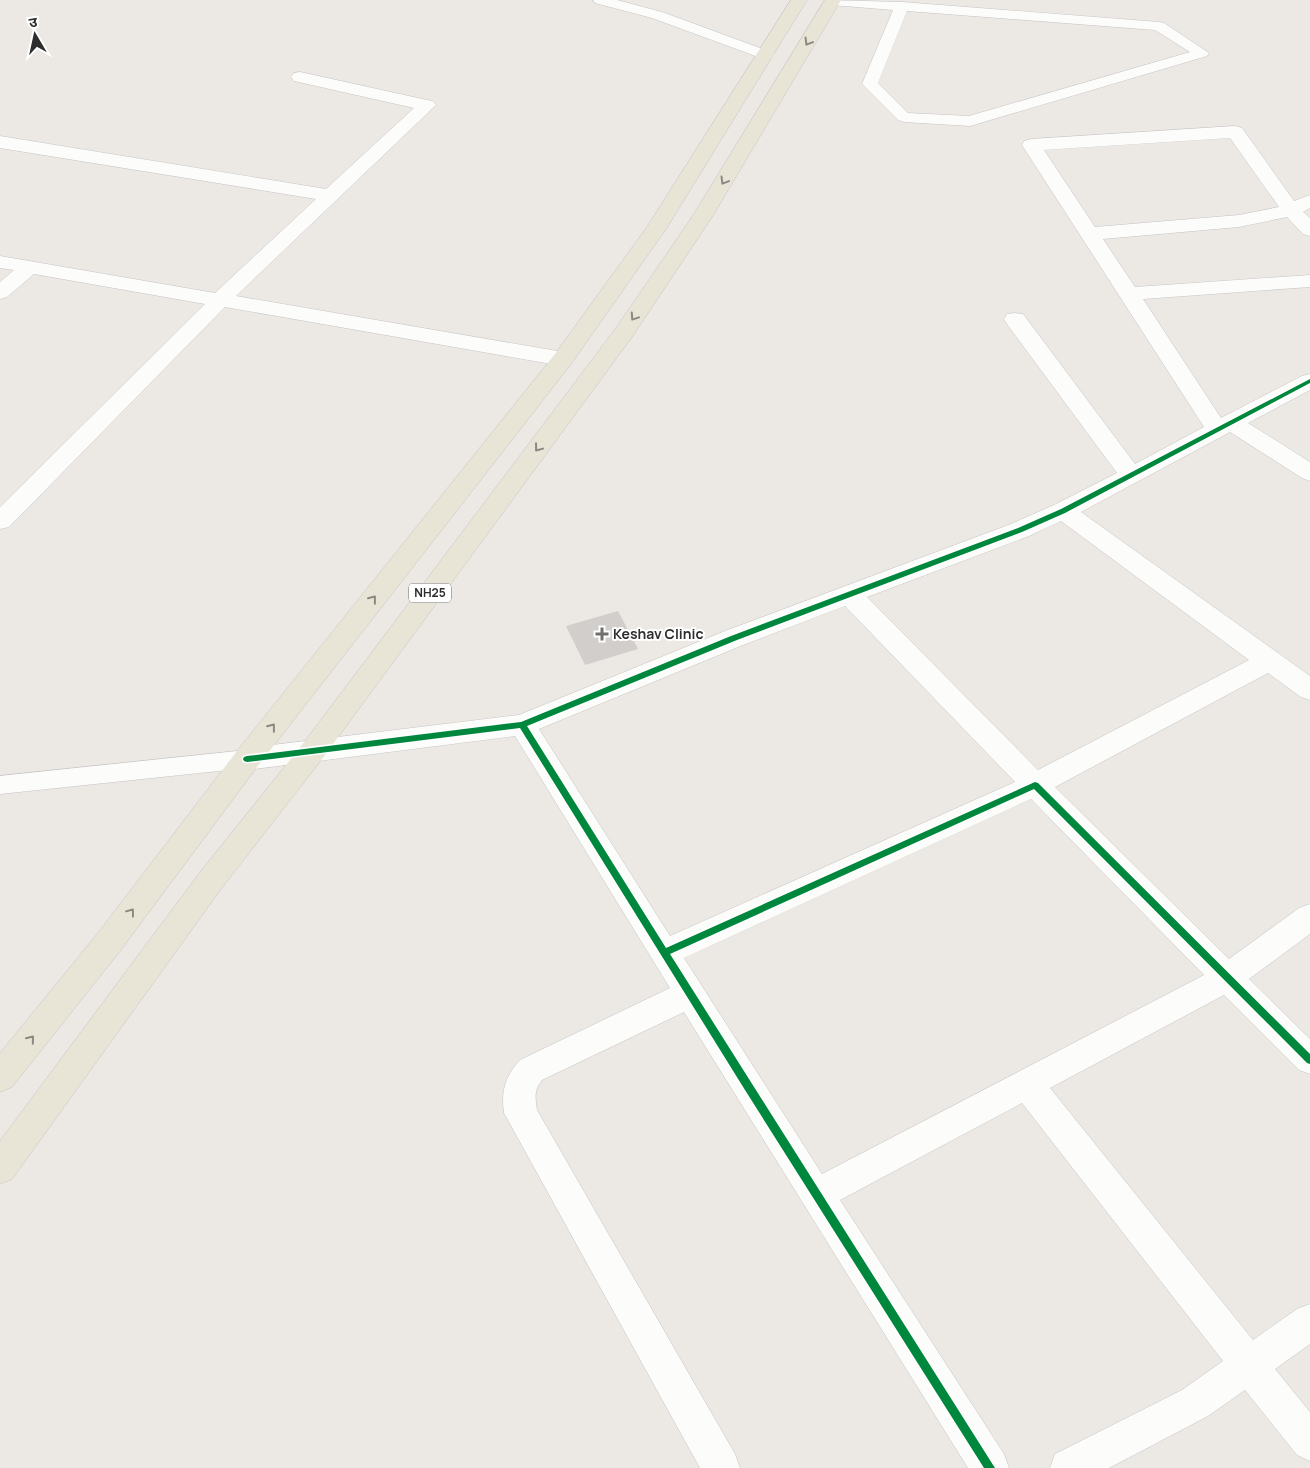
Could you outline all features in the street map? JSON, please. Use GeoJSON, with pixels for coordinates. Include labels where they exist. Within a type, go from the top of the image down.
{"type":"FeatureCollection","features":[{"type":"Feature","properties":{"kind":"main road","name":"NH25"},"geometry":{"type":"LineString","coordinates":[[0,1077],[109,942],[247,759],[563,359],[656,230],[799,0]]}},
{"type":"Feature","properties":{"kind":"main road","name":"NH25"},"geometry":{"type":"LineString","coordinates":[[0,1168],[211,880],[312,752],[624,332],[702,217],[832,0]]}},
{"type":"Feature","properties":{"kind":"street"},"geometry":{"type":"LineString","coordinates":[[0,521],[221,299],[427,105],[300,76]]}},
{"type":"Feature","properties":{"kind":"street"},"geometry":{"type":"LineString","coordinates":[[1310,230],[1291,210],[1234,132],[1031,145],[1128,294],[1224,425],[1310,473]]}},
{"type":"Feature","properties":{"kind":"street"},"geometry":{"type":"LineString","coordinates":[[0,142],[331,196]]}},
{"type":"Feature","properties":{"kind":"street"},"geometry":{"type":"LineString","coordinates":[[1089,234],[1239,221],[1291,210],[1310,202]]}},
{"type":"Feature","properties":{"kind":"street"},"geometry":{"type":"LineString","coordinates":[[0,262],[563,359]]}},
{"type":"Feature","properties":{"kind":"street"},"geometry":{"type":"LineString","coordinates":[[0,293],[30,267]]}},
{"type":"Feature","properties":{"kind":"street"},"geometry":{"type":"LineString","coordinates":[[1128,294],[1310,281]]}},
{"type":"Feature","properties":{"kind":"street"},"geometry":{"type":"LineString","coordinates":[[1015,319],[1130,474]]}},
{"type":"Feature","properties":{"kind":"street"},"geometry":{"type":"LineString","coordinates":[[247,759],[522,725],[734,638],[1020,530],[1062,511],[1310,381]]}},
{"type":"Feature","properties":{"kind":"street"},"geometry":{"type":"LineString","coordinates":[[1062,511],[1310,690]]}},
{"type":"Feature","properties":{"kind":"street"},"geometry":{"type":"LineString","coordinates":[[850,594],[1035,785],[1310,1060]]}},
{"type":"Feature","properties":{"kind":"street"},"geometry":{"type":"LineString","coordinates":[[664,953],[1035,785],[1269,661]]}},
{"type":"Feature","properties":{"kind":"street"},"geometry":{"type":"LineString","coordinates":[[522,725],[689,994],[990,1468]]}},
{"type":"Feature","properties":{"kind":"street"},"geometry":{"type":"LineString","coordinates":[[816,1195],[1227,978],[1310,917]]}},
{"type":"Feature","properties":{"kind":"street"},"geometry":{"type":"LineString","coordinates":[[689,994],[531,1070],[521,1081],[517,1094],[521,1113],[721,1468]]}},
{"type":"Feature","properties":{"kind":"street"},"geometry":{"type":"LineString","coordinates":[[1027,1084],[1310,1442]]}},
{"type":"Feature","properties":{"kind":"street"},"geometry":{"type":"LineString","coordinates":[[1069,1468],[1195,1404],[1310,1322]]}},
{"type":"Feature","properties":{"kind":"lane"},"geometry":{"type":"LineString","coordinates":[[600,0],[657,15],[766,55]]}},
{"type":"Feature","properties":{"kind":"lane"},"geometry":{"type":"LineString","coordinates":[[832,0],[1159,26],[1202,53],[970,121],[904,117],[870,84],[902,6]]}},
{"type":"Feature","properties":{"kind":"lane"},"geometry":{"type":"LineString","coordinates":[[0,785],[247,759]]}},
{"type":"Feature","properties":{"kind":"building"},"geometry":{"type":"Polygon","coordinates":[[[618,611],[638,649],[585,665],[566,626],[618,611]]]}},
{"type":"Feature","properties":{"kind":"cycle path"},"geometry":{"type":"LineString","coordinates":[[247,759],[522,725],[734,638],[1020,530],[1063,511],[1310,381]]}},
{"type":"Feature","properties":{"kind":"cycle path"},"geometry":{"type":"LineString","coordinates":[[522,725],[748,1087],[990,1468]]}},
{"type":"Feature","properties":{"kind":"cycle path"},"geometry":{"type":"LineString","coordinates":[[664,953],[1035,785],[1310,1060]]}},
{"type":"Feature","properties":{"kind":"place","name":"Keshav Clinic"},"geometry":{"type":"Point","coordinates":[602,634]}}]}
